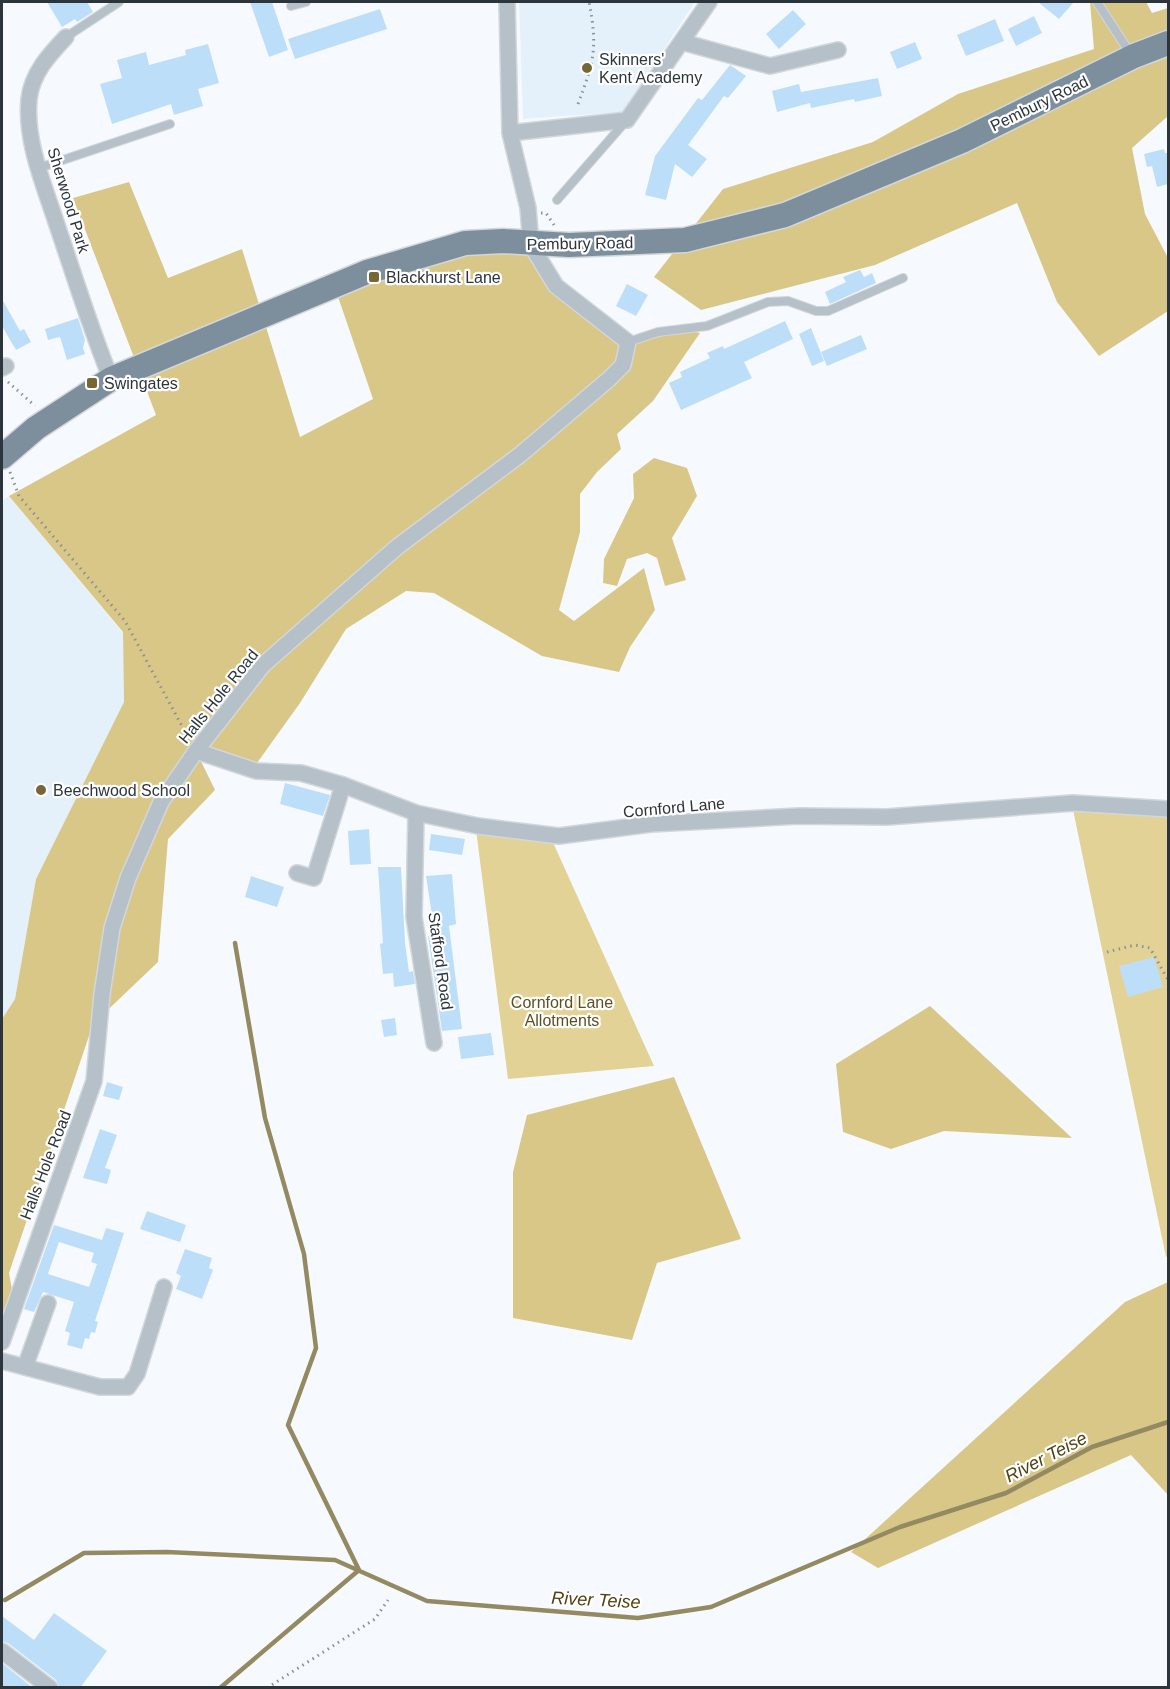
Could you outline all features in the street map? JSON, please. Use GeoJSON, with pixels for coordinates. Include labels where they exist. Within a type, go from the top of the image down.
{"type":"FeatureCollection","features":[{"type":"Feature","properties":{"kind":"main road","name":"Pembury Road"},"geometry":{"type":"LineString","coordinates":[[2,456],[36,428],[111,379],[367,272],[465,243],[503,241],[531,245],[685,240],[785,215],[962,141],[1134,56],[1168,43]]}},
{"type":"Feature","properties":{"kind":"street"},"geometry":{"type":"LineString","coordinates":[[507,2],[510,133],[528,208],[531,245],[556,286],[628,342]]}},
{"type":"Feature","properties":{"kind":"street"},"geometry":{"type":"LineString","coordinates":[[510,133],[627,120],[709,2]]}},
{"type":"Feature","properties":{"kind":"street","name":"Sherwood Park"},"geometry":{"type":"LineString","coordinates":[[66,37],[45,60],[29,96],[28,126],[39,168],[111,379]]}},
{"type":"Feature","properties":{"kind":"street"},"geometry":{"type":"LineString","coordinates":[[682,42],[770,66],[838,50]]}},
{"type":"Feature","properties":{"kind":"street","name":"Halls Hole Road"},"geometry":{"type":"LineString","coordinates":[[2,1342],[94,1081],[102,994],[112,928],[128,878],[161,802],[196,751],[264,665],[397,547],[521,454],[609,379],[623,365],[628,342]]}},
{"type":"Feature","properties":{"kind":"street","name":"Cornford Lane"},"geometry":{"type":"LineString","coordinates":[[196,751],[256,771],[301,773],[343,785],[416,813],[478,826],[559,836],[651,824],[799,816],[887,817],[1073,803],[1168,809]]}},
{"type":"Feature","properties":{"kind":"street"},"geometry":{"type":"LineString","coordinates":[[297,873],[314,878],[343,785]]}},
{"type":"Feature","properties":{"kind":"street","name":"Stafford Road"},"geometry":{"type":"LineString","coordinates":[[416,813],[414,917],[434,1043]]}},
{"type":"Feature","properties":{"kind":"street"},"geometry":{"type":"LineString","coordinates":[[2,1361],[100,1387],[128,1387],[137,1374],[164,1287]]}},
{"type":"Feature","properties":{"kind":"street"},"geometry":{"type":"LineString","coordinates":[[25,1367],[48,1304]]}},
{"type":"Feature","properties":{"kind":"street"},"geometry":{"type":"LineString","coordinates":[[2,1651],[50,1688]]}},
{"type":"Feature","properties":{"kind":"lane"},"geometry":{"type":"LineString","coordinates":[[66,37],[119,2]]}},
{"type":"Feature","properties":{"kind":"lane"},"geometry":{"type":"LineString","coordinates":[[291,6],[306,2]]}},
{"type":"Feature","properties":{"kind":"lane"},"geometry":{"type":"LineString","coordinates":[[1097,2],[1134,56]]}},
{"type":"Feature","properties":{"kind":"lane"},"geometry":{"type":"LineString","coordinates":[[557,200],[627,120]]}},
{"type":"Feature","properties":{"kind":"lane"},"geometry":{"type":"LineString","coordinates":[[39,168],[170,124]]}},
{"type":"Feature","properties":{"kind":"lane"},"geometry":{"type":"LineString","coordinates":[[628,342],[658,332],[707,326],[768,302],[788,301],[816,311],[828,311],[903,278]]}},
{"type":"Feature","properties":{"kind":"path"},"geometry":{"type":"LineString","coordinates":[[578,104],[594,63],[594,28],[589,2]]}},
{"type":"Feature","properties":{"kind":"path"},"geometry":{"type":"LineString","coordinates":[[3,371],[40,410]]}},
{"type":"Feature","properties":{"kind":"path"},"geometry":{"type":"LineString","coordinates":[[2,456],[19,496],[125,621],[196,751]]}},
{"type":"Feature","properties":{"kind":"path"},"geometry":{"type":"LineString","coordinates":[[1107,952],[1120,946],[1135,945],[1150,948],[1168,980]]}},
{"type":"Feature","properties":{"kind":"path"},"geometry":{"type":"LineString","coordinates":[[267,1688],[375,1619],[388,1600]]}},
{"type":"Feature","properties":{"kind":"shaded area","name":"Skinners' Kent Academy"},"geometry":{"type":"Polygon","coordinates":[[[519,2],[695,2],[623,112],[523,119],[519,2]]]}},
{"type":"Feature","properties":{"kind":"shaded area"},"geometry":{"type":"Polygon","coordinates":[[[1090,2],[1146,2],[1152,13],[1168,8],[1168,116],[1132,148],[1145,214],[1168,258],[1168,311],[1099,356],[1057,302],[1017,203],[875,265],[701,310],[654,277],[723,189],[873,142],[958,94],[1094,49],[1090,2]]]}},
{"type":"Feature","properties":{"kind":"shaded area"},"geometry":{"type":"Polygon","coordinates":[[[129,182],[168,278],[242,249],[300,437],[373,399],[335,288],[432,256],[518,247],[628,346],[684,329],[700,333],[653,401],[617,434],[621,449],[597,472],[580,494],[580,532],[559,610],[574,621],[644,568],[655,610],[630,647],[619,672],[542,656],[434,593],[406,591],[346,629],[300,703],[252,770],[196,751],[215,790],[168,839],[158,962],[93,1024],[9,1273],[12,1290],[2,1320],[2,1019],[15,999],[36,879],[124,702],[123,632],[9,496],[156,415],[73,198],[129,182]]]}},
{"type":"Feature","properties":{"kind":"shaded area"},"geometry":{"type":"Polygon","coordinates":[[[654,458],[687,468],[697,496],[672,538],[686,580],[665,586],[657,558],[647,553],[627,559],[617,586],[603,583],[604,559],[634,498],[633,474],[654,458]]]}},
{"type":"Feature","properties":{"kind":"shaded area","name":"Beechwood School"},"geometry":{"type":"Polygon","coordinates":[[[9,496],[123,633],[124,702],[36,879],[15,999],[2,1019],[2,501],[9,496]]]}},
{"type":"Feature","properties":{"kind":"shaded area"},"geometry":{"type":"Polygon","coordinates":[[[930,1006],[1072,1138],[944,1131],[891,1149],[843,1132],[836,1064],[930,1006]]]}},
{"type":"Feature","properties":{"kind":"shaded area"},"geometry":{"type":"Polygon","coordinates":[[[674,1077],[741,1239],[657,1263],[632,1340],[513,1318],[513,1172],[527,1115],[674,1077]]]}},
{"type":"Feature","properties":{"kind":"shaded area"},"geometry":{"type":"Polygon","coordinates":[[[1168,1282],[1168,1495],[1131,1455],[878,1568],[851,1552],[1125,1302],[1168,1282]]]}},
{"type":"Feature","properties":{"kind":"green space"},"geometry":{"type":"Polygon","coordinates":[[[1072,805],[1168,810],[1168,1256],[1166,1257],[1072,805]]]}},
{"type":"Feature","properties":{"kind":"green space","name":"Cornford Lane Allotments"},"geometry":{"type":"Polygon","coordinates":[[[476,830],[551,838],[654,1066],[508,1079],[476,830]]]}},
{"type":"Feature","properties":{"kind":"building"},"geometry":{"type":"Polygon","coordinates":[[[47,2],[87,2],[93,12],[77,22],[75,19],[62,27],[47,2]]]}},
{"type":"Feature","properties":{"kind":"building"},"geometry":{"type":"Polygon","coordinates":[[[250,2],[272,2],[288,50],[269,57],[250,2]]]}},
{"type":"Feature","properties":{"kind":"building"},"geometry":{"type":"Polygon","coordinates":[[[1038,2],[1074,2],[1059,19],[1038,2]]]}},
{"type":"Feature","properties":{"kind":"building"},"geometry":{"type":"Polygon","coordinates":[[[380,9],[387,29],[295,59],[288,39],[380,9]]]}},
{"type":"Feature","properties":{"kind":"building"},"geometry":{"type":"Polygon","coordinates":[[[793,10],[806,24],[779,49],[766,34],[793,10]]]}},
{"type":"Feature","properties":{"kind":"building"},"geometry":{"type":"Polygon","coordinates":[[[1034,16],[1042,33],[1016,46],[1008,29],[1034,16]]]}},
{"type":"Feature","properties":{"kind":"building"},"geometry":{"type":"Polygon","coordinates":[[[995,19],[1004,41],[966,56],[957,35],[995,19]]]}},
{"type":"Feature","properties":{"kind":"building"},"geometry":{"type":"Polygon","coordinates":[[[915,42],[922,59],[897,69],[890,52],[915,42]]]}},
{"type":"Feature","properties":{"kind":"building"},"geometry":{"type":"Polygon","coordinates":[[[208,44],[219,83],[198,89],[203,106],[174,115],[171,104],[112,124],[100,84],[122,78],[117,60],[146,52],[149,65],[186,55],[185,50],[208,44]]]}},
{"type":"Feature","properties":{"kind":"building"},"geometry":{"type":"Polygon","coordinates":[[[730,65],[746,76],[728,98],[724,96],[688,145],[707,159],[692,177],[675,164],[666,200],[645,195],[655,156],[698,98],[702,100],[730,65]]]}},
{"type":"Feature","properties":{"kind":"building"},"geometry":{"type":"Polygon","coordinates":[[[878,78],[882,96],[811,108],[810,103],[777,112],[772,91],[799,84],[801,92],[878,78]]]}},
{"type":"Feature","properties":{"kind":"building"},"geometry":{"type":"Polygon","coordinates":[[[1164,149],[1165,153],[1168,153],[1168,184],[1157,187],[1152,166],[1147,167],[1144,154],[1164,149]]]}},
{"type":"Feature","properties":{"kind":"building"},"geometry":{"type":"Polygon","coordinates":[[[860,270],[864,277],[872,273],[876,283],[830,304],[825,292],[846,282],[843,277],[860,270]]]}},
{"type":"Feature","properties":{"kind":"building"},"geometry":{"type":"Polygon","coordinates":[[[627,284],[648,295],[636,316],[616,306],[627,284]]]}},
{"type":"Feature","properties":{"kind":"building"},"geometry":{"type":"Polygon","coordinates":[[[2,299],[20,331],[24,329],[31,342],[16,350],[2,326],[2,299]]]}},
{"type":"Feature","properties":{"kind":"building"},"geometry":{"type":"Polygon","coordinates":[[[78,318],[85,340],[83,348],[85,354],[67,360],[60,337],[48,340],[45,329],[78,318]]]}},
{"type":"Feature","properties":{"kind":"building"},"geometry":{"type":"Polygon","coordinates":[[[785,321],[793,339],[744,362],[752,378],[681,410],[669,383],[682,377],[680,372],[710,358],[707,353],[723,346],[724,349],[785,321]]]}},
{"type":"Feature","properties":{"kind":"building"},"geometry":{"type":"Polygon","coordinates":[[[811,328],[824,361],[812,366],[799,334],[811,328]]]}},
{"type":"Feature","properties":{"kind":"building"},"geometry":{"type":"Polygon","coordinates":[[[861,335],[867,349],[827,366],[821,352],[861,335]]]}},
{"type":"Feature","properties":{"kind":"building"},"geometry":{"type":"Polygon","coordinates":[[[285,783],[330,795],[323,816],[280,804],[285,783]]]}},
{"type":"Feature","properties":{"kind":"building"},"geometry":{"type":"Polygon","coordinates":[[[369,829],[371,864],[350,865],[348,831],[369,829]]]}},
{"type":"Feature","properties":{"kind":"building"},"geometry":{"type":"Polygon","coordinates":[[[431,834],[465,839],[462,855],[429,850],[431,834]]]}},
{"type":"Feature","properties":{"kind":"building"},"geometry":{"type":"Polygon","coordinates":[[[378,867],[401,867],[405,943],[409,972],[413,971],[415,984],[394,987],[393,973],[383,974],[378,867]]]}},
{"type":"Feature","properties":{"kind":"building"},"geometry":{"type":"Polygon","coordinates":[[[452,874],[456,924],[449,926],[462,1029],[442,1031],[428,936],[435,935],[426,876],[452,874]]]}},
{"type":"Feature","properties":{"kind":"building"},"geometry":{"type":"Polygon","coordinates":[[[251,876],[284,887],[277,907],[245,897],[251,876]]]}},
{"type":"Feature","properties":{"kind":"building"},"geometry":{"type":"Polygon","coordinates":[[[1154,957],[1163,987],[1128,997],[1119,966],[1154,957]]]}},
{"type":"Feature","properties":{"kind":"building"},"geometry":{"type":"Polygon","coordinates":[[[395,1018],[397,1035],[384,1037],[381,1020],[395,1018]]]}},
{"type":"Feature","properties":{"kind":"building"},"geometry":{"type":"Polygon","coordinates":[[[491,1033],[494,1055],[461,1059],[458,1037],[491,1033]]]}},
{"type":"Feature","properties":{"kind":"building"},"geometry":{"type":"Polygon","coordinates":[[[107,1082],[123,1087],[119,1100],[103,1096],[107,1082]]]}},
{"type":"Feature","properties":{"kind":"building"},"geometry":{"type":"Polygon","coordinates":[[[100,1129],[117,1135],[105,1168],[111,1170],[107,1184],[83,1178],[100,1129]]]}},
{"type":"Feature","properties":{"kind":"building"},"geometry":{"type":"Polygon","coordinates":[[[147,1211],[186,1225],[180,1242],[140,1229],[147,1211]]]}},
{"type":"Feature","properties":{"kind":"building"},"geometry":{"type":"Polygon","coordinates":[[[54,1225],[102,1240],[106,1228],[124,1233],[95,1321],[98,1322],[95,1333],[91,1332],[89,1339],[85,1338],[82,1349],[67,1345],[70,1333],[65,1331],[74,1302],[43,1292],[34,1312],[24,1309],[54,1225]],[[59,1242],[48,1274],[89,1287],[97,1264],[91,1262],[94,1253],[59,1242]]]}},
{"type":"Feature","properties":{"kind":"building"},"geometry":{"type":"Polygon","coordinates":[[[185,1249],[212,1258],[209,1268],[213,1270],[202,1299],[176,1289],[181,1276],[176,1273],[185,1249]]]}},
{"type":"Feature","properties":{"kind":"building"},"geometry":{"type":"Polygon","coordinates":[[[54,1613],[107,1651],[80,1688],[60,1688],[56,1680],[8,1643],[2,1641],[2,1616],[34,1640],[54,1613]]]}},
{"type":"Feature","properties":{"kind":"building"},"geometry":{"type":"Polygon","coordinates":[[[2,1663],[33,1688],[2,1688],[2,1663]]]}},
{"type":"Feature","properties":{"kind":"waterway"},"geometry":{"type":"LineString","coordinates":[[235,943],[265,1118],[304,1254],[316,1348],[288,1425],[359,1570]]}},
{"type":"Feature","properties":{"kind":"waterway","name":"River Teise"},"geometry":{"type":"LineString","coordinates":[[5,1600],[84,1553],[167,1552],[335,1560],[427,1601],[638,1618],[711,1607],[900,1527],[1006,1493],[1092,1447],[1168,1422]]}},
{"type":"Feature","properties":{"kind":"waterway"},"geometry":{"type":"LineString","coordinates":[[220,1688],[359,1570]]}},
{"type":"Feature","properties":{"kind":"place","name":"Skinners' Kent Academy"},"geometry":{"type":"Point","coordinates":[587,68]}},
{"type":"Feature","properties":{"kind":"place","name":"Blackhurst Lane"},"geometry":{"type":"Point","coordinates":[374,277]}},
{"type":"Feature","properties":{"kind":"place","name":"Swingates"},"geometry":{"type":"Point","coordinates":[92,383]}},
{"type":"Feature","properties":{"kind":"place","name":"Beechwood School"},"geometry":{"type":"Point","coordinates":[41,790]}}]}
